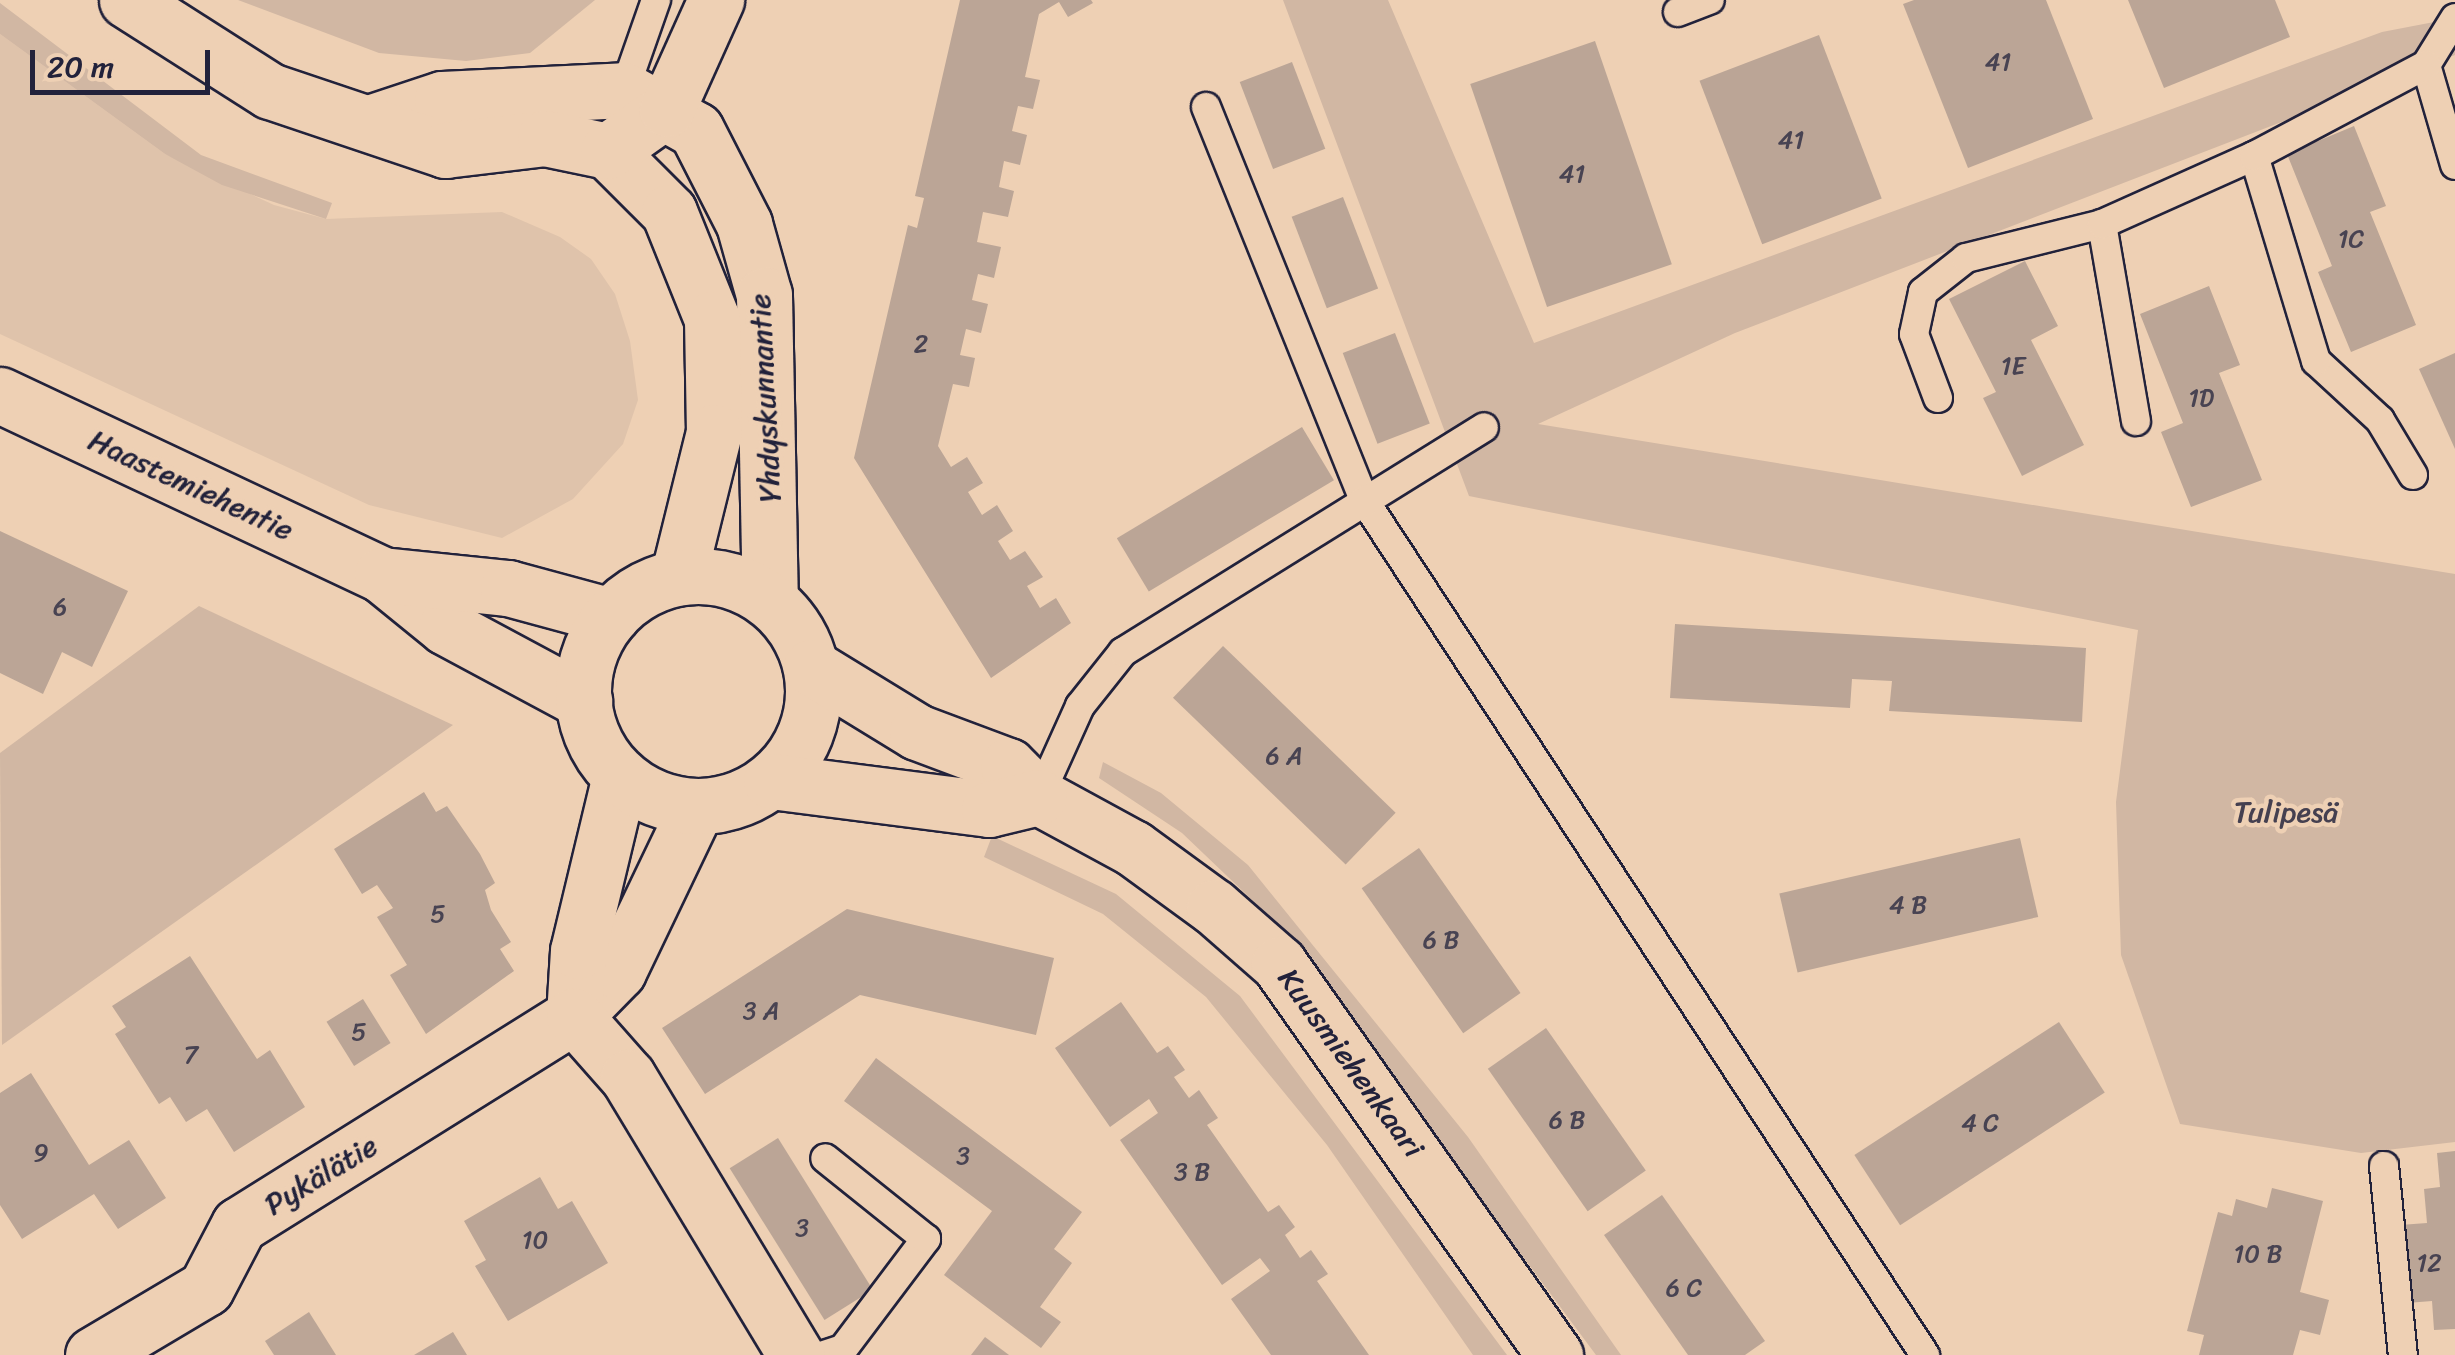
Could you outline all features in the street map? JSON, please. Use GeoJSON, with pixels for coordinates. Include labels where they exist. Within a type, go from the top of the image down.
{"type":"FeatureCollection","features":[{"type":"Feature","properties":{"kind":"main road"},"geometry":{"type":"LineString","coordinates":[[127,0],[270,92],[445,150],[546,138],[608,151],[716,0]]}},
{"type":"Feature","properties":{"kind":"main road"},"geometry":{"type":"LineString","coordinates":[[369,122],[442,99],[645,100]]}},
{"type":"Feature","properties":{"kind":"main road","name":"Yhdyskunnantie"},"geometry":{"type":"LineString","coordinates":[[645,100],[710,148],[764,295],[770,601]]}},
{"type":"Feature","properties":{"kind":"main road","name":"Yhdyskunnantie"},"geometry":{"type":"LineString","coordinates":[[608,151],[670,212],[712,319],[714,432],[678,578]]}},
{"type":"Feature","properties":{"kind":"main road","name":"Haastemiehentie"},"geometry":{"type":"LineString","coordinates":[[0,395],[382,574],[446,627],[584,702]]}},
{"type":"Feature","properties":{"kind":"main road","name":"Haastemiehentie"},"geometry":{"type":"LineString","coordinates":[[382,574],[508,588],[611,616]]}},
{"type":"Feature","properties":{"kind":"main road"},"geometry":{"type":"LineString","coordinates":[[771,780],[806,732],[811,667],[796,629],[770,601],[720,578],[678,578],[611,616],[589,654],[584,702],[598,747],[620,776],[661,800],[697,806],[771,780],[989,810],[1039,797]]}},
{"type":"Feature","properties":{"kind":"main road","name":"Kuusmiehenkaari"},"geometry":{"type":"LineString","coordinates":[[811,667],[917,732],[1008,766],[1039,797],[1134,848],[1279,964],[1556,1355]]}},
{"type":"Feature","properties":{"kind":"main road"},"geometry":{"type":"LineString","coordinates":[[620,776],[578,951],[574,1016],[628,1077],[796,1355]]}},
{"type":"Feature","properties":{"kind":"main road","name":"Pykälätie"},"geometry":{"type":"LineString","coordinates":[[92,1355],[206,1288],[239,1225],[574,1016],[618,971],[697,806]]}},
{"type":"Feature","properties":{"kind":"lane"},"geometry":{"type":"LineString","coordinates":[[645,100],[656,0]]}},
{"type":"Feature","properties":{"kind":"lane"},"geometry":{"type":"LineString","coordinates":[[1678,12],[1710,0]]}},
{"type":"Feature","properties":{"kind":"lane"},"geometry":{"type":"LineString","coordinates":[[1938,398],[1914,334],[1923,292],[1966,258],[2102,224],[2254,156],[2426,65],[2455,18]]}},
{"type":"Feature","properties":{"kind":"lane"},"geometry":{"type":"LineString","coordinates":[[2426,65],[2455,165]]}},
{"type":"Feature","properties":{"kind":"lane"},"geometry":{"type":"LineString","coordinates":[[1206,107],[1364,500],[1924,1355]]}},
{"type":"Feature","properties":{"kind":"lane"},"geometry":{"type":"LineString","coordinates":[[2254,156],[2316,362],[2380,420],[2413,474]]}},
{"type":"Feature","properties":{"kind":"lane"},"geometry":{"type":"LineString","coordinates":[[2102,224],[2136,422]]}},
{"type":"Feature","properties":{"kind":"lane"},"geometry":{"type":"LineString","coordinates":[[1039,797],[1080,706],[1123,652],[1484,427]]}},
{"type":"Feature","properties":{"kind":"lane"},"geometry":{"type":"LineString","coordinates":[[824,1158],[926,1238],[843,1348],[824,1355]]}},
{"type":"Feature","properties":{"kind":"lane"},"geometry":{"type":"LineString","coordinates":[[2384,1166],[2403,1355]]}},
{"type":"Feature","properties":{"kind":"shaded area"},"geometry":{"type":"Polygon","coordinates":[[[0,34],[165,154],[274,205],[326,219],[502,212],[560,237],[591,259],[615,294],[630,341],[638,400],[623,444],[573,499],[502,538],[369,505],[0,334],[0,34]]]}},
{"type":"Feature","properties":{"kind":"green space"},"geometry":{"type":"Polygon","coordinates":[[[238,0],[595,0],[530,53],[466,61],[379,53],[238,0]]]}},
{"type":"Feature","properties":{"kind":"green space","name":"Tulipesä"},"geometry":{"type":"Polygon","coordinates":[[[1283,0],[1388,0],[1534,343],[2382,32],[2455,18],[2455,55],[1735,333],[1538,424],[2455,574],[2455,1142],[2361,1153],[2180,1124],[2121,955],[2116,802],[2138,630],[1469,496],[1283,0]]]}},
{"type":"Feature","properties":{"kind":"green space"},"geometry":{"type":"Polygon","coordinates":[[[0,3],[201,155],[332,203],[326,219],[222,185],[165,154],[0,34],[0,3]]]}},
{"type":"Feature","properties":{"kind":"green space"},"geometry":{"type":"Polygon","coordinates":[[[199,606],[453,725],[2,1045],[0,753],[199,606]]]}},
{"type":"Feature","properties":{"kind":"green space"},"geometry":{"type":"Polygon","coordinates":[[[1103,762],[1161,793],[1248,865],[1468,1137],[1621,1355],[1596,1355],[1271,918],[1182,833],[1099,778],[1103,762]]]}},
{"type":"Feature","properties":{"kind":"green space"},"geometry":{"type":"Polygon","coordinates":[[[992,836],[1116,894],[1240,996],[1507,1355],[1473,1355],[1327,1145],[1206,997],[1103,914],[984,857],[992,836]]]}},
{"type":"Feature","properties":{"kind":"building"},"geometry":{"type":"Polygon","coordinates":[[[960,0],[1091,0],[1093,3],[1068,17],[1059,2],[1039,14],[1025,77],[1040,80],[1033,109],[1018,106],[1012,131],[1027,135],[1020,165],[1004,161],[999,187],[1014,191],[1008,217],[983,212],[977,242],[1001,247],[994,278],[978,274],[972,300],[988,304],[981,333],[966,329],[960,355],[975,358],[969,387],[953,384],[938,446],[951,467],[967,457],[983,483],[968,492],[982,515],[997,505],[1013,531],[998,541],[1010,560],[1025,551],[1043,577],[1027,586],[1040,608],[1056,598],[1071,623],[991,678],[854,458],[908,225],[917,228],[924,198],[915,196],[960,0]]]}},
{"type":"Feature","properties":{"kind":"building"},"geometry":{"type":"Polygon","coordinates":[[[1914,0],[2046,0],[2093,119],[1968,168],[1903,4],[1914,0]]]}},
{"type":"Feature","properties":{"kind":"building"},"geometry":{"type":"Polygon","coordinates":[[[2128,0],[2275,0],[2290,37],[2164,88],[2128,0]]]}},
{"type":"Feature","properties":{"kind":"building"},"geometry":{"type":"Polygon","coordinates":[[[1819,35],[1882,198],[1762,244],[1700,81],[1819,35]]]}},
{"type":"Feature","properties":{"kind":"building"},"geometry":{"type":"Polygon","coordinates":[[[1595,41],[1672,264],[1547,307],[1470,84],[1595,41]]]}},
{"type":"Feature","properties":{"kind":"building"},"geometry":{"type":"Polygon","coordinates":[[[1292,62],[1325,149],[1273,169],[1240,82],[1292,62]]]}},
{"type":"Feature","properties":{"kind":"building"},"geometry":{"type":"Polygon","coordinates":[[[2354,126],[2386,206],[2370,212],[2416,325],[2351,352],[2318,272],[2332,266],[2287,154],[2354,126]]]}},
{"type":"Feature","properties":{"kind":"building"},"geometry":{"type":"Polygon","coordinates":[[[1343,197],[1378,288],[1327,308],[1292,217],[1343,197]]]}},
{"type":"Feature","properties":{"kind":"building"},"geometry":{"type":"Polygon","coordinates":[[[2025,261],[2058,326],[2031,340],[2084,445],[2022,476],[1983,398],[1996,392],[1949,299],[2025,261]]]}},
{"type":"Feature","properties":{"kind":"building"},"geometry":{"type":"Polygon","coordinates":[[[2209,286],[2240,365],[2219,373],[2262,480],[2191,507],[2161,432],[2183,423],[2140,314],[2209,286]]]}},
{"type":"Feature","properties":{"kind":"building"},"geometry":{"type":"Polygon","coordinates":[[[1395,333],[1430,424],[1377,444],[1343,353],[1395,333]]]}},
{"type":"Feature","properties":{"kind":"building"},"geometry":{"type":"Polygon","coordinates":[[[2455,353],[2455,449],[2419,369],[2455,353]]]}},
{"type":"Feature","properties":{"kind":"building"},"geometry":{"type":"Polygon","coordinates":[[[1302,427],[1334,480],[1149,591],[1117,538],[1302,427]]]}},
{"type":"Feature","properties":{"kind":"building"},"geometry":{"type":"Polygon","coordinates":[[[0,531],[128,591],[92,667],[62,652],[43,694],[0,673],[0,531]]]}},
{"type":"Feature","properties":{"kind":"building"},"geometry":{"type":"Polygon","coordinates":[[[1675,624],[2086,648],[2082,722],[1889,711],[1892,681],[1852,679],[1850,708],[1670,698],[1675,624]]]}},
{"type":"Feature","properties":{"kind":"building"},"geometry":{"type":"Polygon","coordinates":[[[1223,646],[1396,813],[1346,865],[1173,698],[1223,646]]]}},
{"type":"Feature","properties":{"kind":"building"},"geometry":{"type":"Polygon","coordinates":[[[424,792],[436,812],[447,806],[495,883],[485,890],[491,910],[511,942],[500,949],[514,971],[426,1034],[390,975],[407,965],[377,917],[393,908],[377,885],[362,894],[334,849],[424,792]]]}},
{"type":"Feature","properties":{"kind":"building"},"geometry":{"type":"Polygon","coordinates":[[[2020,838],[2038,917],[1798,972],[1779,894],[2020,838]]]}},
{"type":"Feature","properties":{"kind":"building"},"geometry":{"type":"Polygon","coordinates":[[[1419,848],[1521,993],[1463,1033],[1362,888],[1419,848]]]}},
{"type":"Feature","properties":{"kind":"building"},"geometry":{"type":"Polygon","coordinates":[[[847,909],[1054,958],[1036,1035],[860,995],[705,1094],[662,1028],[847,909]]]}},
{"type":"Feature","properties":{"kind":"building"},"geometry":{"type":"Polygon","coordinates":[[[190,956],[257,1059],[270,1050],[305,1107],[234,1152],[207,1109],[186,1122],[170,1097],[159,1104],[115,1034],[126,1027],[112,1006],[190,956]]]}},
{"type":"Feature","properties":{"kind":"building"},"geometry":{"type":"Polygon","coordinates":[[[363,999],[391,1043],[354,1066],[327,1022],[363,999]]]}},
{"type":"Feature","properties":{"kind":"building"},"geometry":{"type":"Polygon","coordinates":[[[1121,1002],[1157,1053],[1168,1046],[1185,1070],[1174,1077],[1189,1098],[1199,1090],[1218,1118],[1207,1125],[1268,1212],[1279,1205],[1295,1227],[1285,1235],[1300,1258],[1311,1250],[1328,1274],[1317,1281],[1369,1355],[1271,1355],[1231,1299],[1270,1271],[1260,1258],[1222,1285],[1120,1140],[1158,1113],[1149,1099],[1110,1127],[1055,1048],[1121,1002]]]}},
{"type":"Feature","properties":{"kind":"building"},"geometry":{"type":"Polygon","coordinates":[[[2059,1022],[2105,1092],[1900,1225],[1854,1155],[2059,1022]]]}},
{"type":"Feature","properties":{"kind":"building"},"geometry":{"type":"Polygon","coordinates":[[[1546,1028],[1646,1171],[1588,1211],[1488,1069],[1546,1028]]]}},
{"type":"Feature","properties":{"kind":"building"},"geometry":{"type":"Polygon","coordinates":[[[876,1058],[1082,1212],[1054,1249],[1072,1263],[1040,1307],[1061,1322],[1041,1348],[944,1275],[992,1211],[844,1101],[876,1058]]]}},
{"type":"Feature","properties":{"kind":"building"},"geometry":{"type":"Polygon","coordinates":[[[31,1073],[89,1165],[129,1140],[166,1198],[118,1229],[94,1194],[22,1239],[0,1205],[0,1093],[31,1073]]]}},
{"type":"Feature","properties":{"kind":"building"},"geometry":{"type":"Polygon","coordinates":[[[778,1138],[873,1290],[825,1320],[730,1168],[778,1138]]]}},
{"type":"Feature","properties":{"kind":"building"},"geometry":{"type":"Polygon","coordinates":[[[2455,1151],[2455,1329],[2434,1330],[2432,1301],[2407,1303],[2400,1225],[2427,1223],[2424,1189],[2440,1187],[2437,1153],[2455,1151]]]}},
{"type":"Feature","properties":{"kind":"building"},"geometry":{"type":"Polygon","coordinates":[[[540,1177],[558,1209],[572,1201],[608,1263],[508,1321],[475,1266],[486,1260],[464,1221],[540,1177]]]}},
{"type":"Feature","properties":{"kind":"building"},"geometry":{"type":"Polygon","coordinates":[[[2272,1188],[2323,1201],[2300,1292],[2329,1300],[2320,1335],[2300,1330],[2293,1355],[2199,1355],[2204,1335],[2187,1331],[2218,1212],[2232,1216],[2236,1199],[2267,1208],[2272,1188]]]}},
{"type":"Feature","properties":{"kind":"building"},"geometry":{"type":"Polygon","coordinates":[[[1662,1195],[1765,1341],[1745,1355],[1688,1355],[1604,1235],[1662,1195]]]}},
{"type":"Feature","properties":{"kind":"building"},"geometry":{"type":"Polygon","coordinates":[[[309,1312],[336,1355],[274,1355],[265,1341],[309,1312]]]}},
{"type":"Feature","properties":{"kind":"building"},"geometry":{"type":"Polygon","coordinates":[[[453,1332],[467,1355],[414,1355],[453,1332]]]}},
{"type":"Feature","properties":{"kind":"building"},"geometry":{"type":"Polygon","coordinates":[[[985,1337],[1009,1355],[971,1355],[985,1337]]]}}]}
